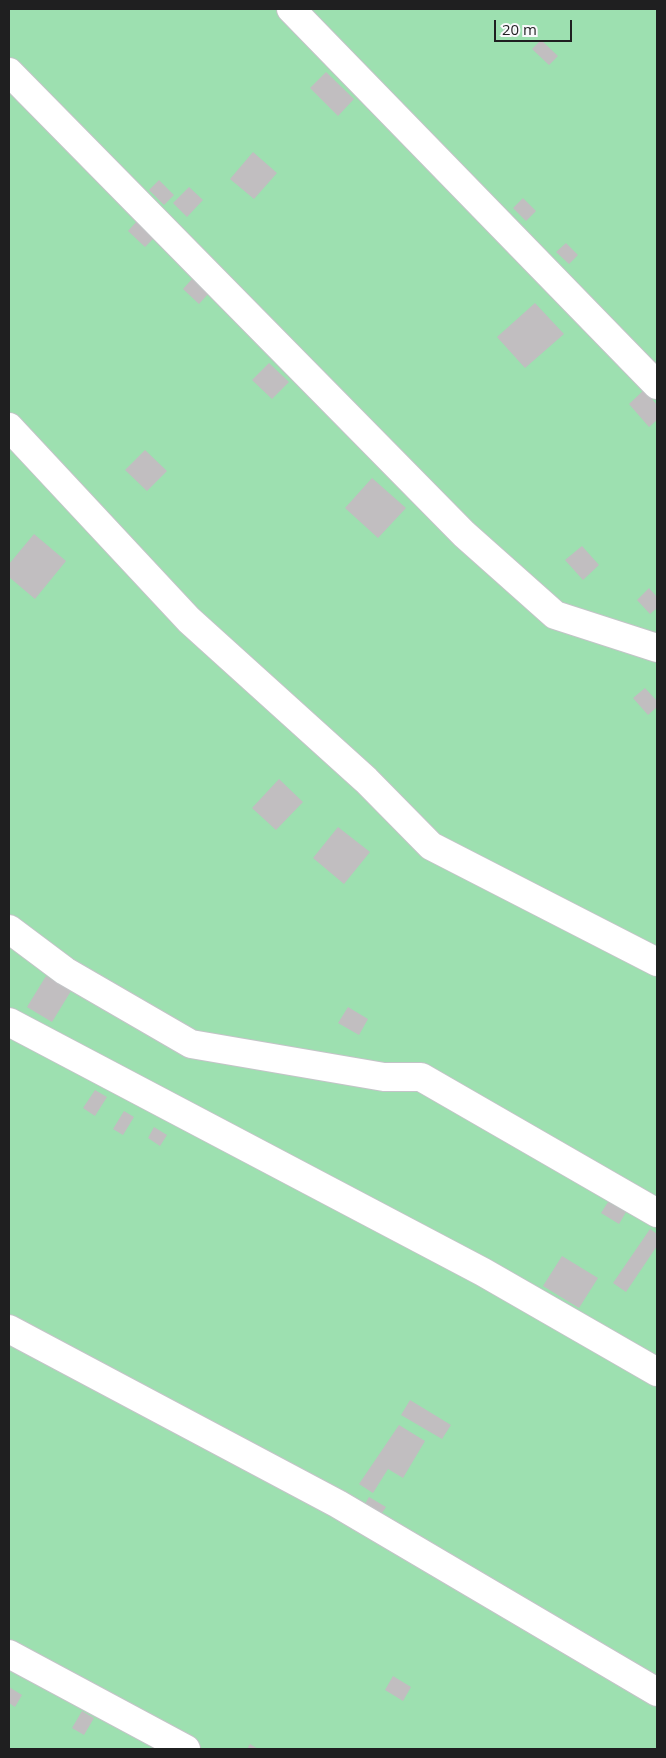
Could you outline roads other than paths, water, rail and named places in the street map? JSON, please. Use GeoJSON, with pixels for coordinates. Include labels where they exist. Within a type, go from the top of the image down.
{"type":"FeatureCollection","features":[{"type":"Feature","properties":{"kind":"lane"},"geometry":{"type":"LineString","coordinates":[[291,9],[657,385]]}},
{"type":"Feature","properties":{"kind":"lane"},"geometry":{"type":"LineString","coordinates":[[9,72],[464,534],[555,615],[641,641],[657,648]]}},
{"type":"Feature","properties":{"kind":"lane"},"geometry":{"type":"LineString","coordinates":[[9,427],[189,620],[366,780],[432,846],[657,962]]}},
{"type":"Feature","properties":{"kind":"lane"},"geometry":{"type":"LineString","coordinates":[[9,929],[64,972],[191,1044],[384,1077],[421,1077],[657,1213]]}},
{"type":"Feature","properties":{"kind":"lane"},"geometry":{"type":"LineString","coordinates":[[9,1022],[483,1272],[657,1372]]}},
{"type":"Feature","properties":{"kind":"lane"},"geometry":{"type":"LineString","coordinates":[[9,1329],[338,1504],[657,1692]]}},
{"type":"Feature","properties":{"kind":"lane"},"geometry":{"type":"LineString","coordinates":[[9,1654],[186,1749]]}}]}
